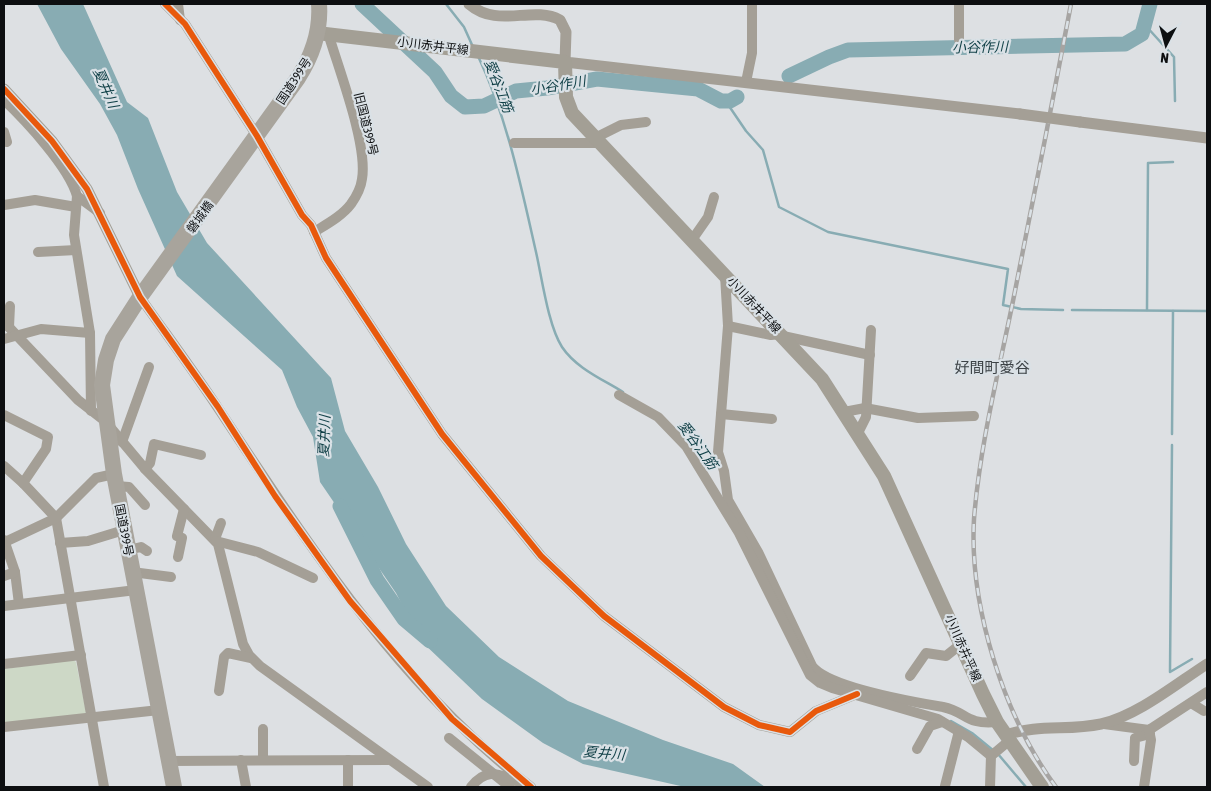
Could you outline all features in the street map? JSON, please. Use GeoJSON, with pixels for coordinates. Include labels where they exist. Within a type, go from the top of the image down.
{"type":"FeatureCollection","features":[{"type":"Feature","properties":{"kind":"highway","name":"国道399号"},"geometry":{"type":"LineString","coordinates":[[247,151],[307,63],[323,33],[319,4]]}},
{"type":"Feature","properties":{"kind":"highway","name":"磐城橋"},"geometry":{"type":"LineString","coordinates":[[152,283],[247,151]]}},
{"type":"Feature","properties":{"kind":"highway","name":"国道399号"},"geometry":{"type":"LineString","coordinates":[[152,283],[140,297],[113,339],[106,360],[102,385],[105,421],[115,480],[174,787]]}},
{"type":"Feature","properties":{"kind":"main road","name":"小川赤井平線"},"geometry":{"type":"LineString","coordinates":[[323,33],[566,62],[565,86],[572,113],[822,379],[858,433],[884,476],[997,722],[1042,787]]}},
{"type":"Feature","properties":{"kind":"street"},"geometry":{"type":"LineString","coordinates":[[165,4],[180,20],[256,136],[314,232],[326,258],[448,441],[541,556],[604,616],[724,707],[759,725],[791,732],[816,711],[857,694]]}},
{"type":"Feature","properties":{"kind":"street"},"geometry":{"type":"LineString","coordinates":[[178,4],[180,20]]}},
{"type":"Feature","properties":{"kind":"street"},"geometry":{"type":"LineString","coordinates":[[469,4],[506,17],[544,15],[560,20],[566,32],[566,62],[1020,114],[1207,138]]}},
{"type":"Feature","properties":{"kind":"street"},"geometry":{"type":"LineString","coordinates":[[746,82],[752,53],[752,4]]}},
{"type":"Feature","properties":{"kind":"street"},"geometry":{"type":"LineString","coordinates":[[959,4],[959,40]]}},
{"type":"Feature","properties":{"kind":"street","name":"旧国道399号"},"geometry":{"type":"LineString","coordinates":[[314,232],[338,217],[350,205],[362,181],[363,172],[359,140],[323,33]]}},
{"type":"Feature","properties":{"kind":"street"},"geometry":{"type":"LineString","coordinates":[[4,89],[52,141],[87,189],[140,297],[218,407],[275,496],[350,601],[452,719],[528,785]]}},
{"type":"Feature","properties":{"kind":"street"},"geometry":{"type":"LineString","coordinates":[[4,100],[22,118],[66,175],[77,202],[74,235],[90,333],[91,411]]}},
{"type":"Feature","properties":{"kind":"street"},"geometry":{"type":"LineString","coordinates":[[514,143],[598,140],[621,125],[646,122]]}},
{"type":"Feature","properties":{"kind":"street"},"geometry":{"type":"LineString","coordinates":[[692,240],[708,217],[714,197]]}},
{"type":"Feature","properties":{"kind":"street"},"geometry":{"type":"LineString","coordinates":[[4,205],[35,200],[77,202],[100,214]]}},
{"type":"Feature","properties":{"kind":"street"},"geometry":{"type":"LineString","coordinates":[[38,252],[76,250]]}},
{"type":"Feature","properties":{"kind":"street"},"geometry":{"type":"LineString","coordinates":[[725,275],[728,326],[718,452],[724,471],[728,500],[758,552],[815,670],[823,676],[860,689],[948,709],[971,721],[981,723],[997,722]]}},
{"type":"Feature","properties":{"kind":"street"},"geometry":{"type":"LineString","coordinates":[[10,306],[6,325],[71,394],[105,421],[145,469],[216,540],[220,546],[243,644],[252,658],[388,760],[428,787]]}},
{"type":"Feature","properties":{"kind":"street"},"geometry":{"type":"LineString","coordinates":[[728,326],[771,335],[782,335],[870,355]]}},
{"type":"Feature","properties":{"kind":"street"},"geometry":{"type":"LineString","coordinates":[[4,339],[41,329],[90,333]]}},
{"type":"Feature","properties":{"kind":"street"},"geometry":{"type":"LineString","coordinates":[[858,433],[866,416],[871,330]]}},
{"type":"Feature","properties":{"kind":"street"},"geometry":{"type":"LineString","coordinates":[[122,442],[150,367]]}},
{"type":"Feature","properties":{"kind":"street"},"geometry":{"type":"LineString","coordinates":[[619,395],[658,417],[686,446],[739,534],[810,675],[820,683],[942,722],[958,731],[991,756]]}},
{"type":"Feature","properties":{"kind":"street"},"geometry":{"type":"LineString","coordinates":[[844,412],[865,408],[918,418],[974,416]]}},
{"type":"Feature","properties":{"kind":"street"},"geometry":{"type":"LineString","coordinates":[[721,414],[772,420]]}},
{"type":"Feature","properties":{"kind":"street"},"geometry":{"type":"LineString","coordinates":[[4,415],[48,437],[46,449],[23,482]]}},
{"type":"Feature","properties":{"kind":"street"},"geometry":{"type":"LineString","coordinates":[[145,469],[150,463],[154,444],[201,455]]}},
{"type":"Feature","properties":{"kind":"street"},"geometry":{"type":"LineString","coordinates":[[4,466],[23,482],[56,518],[104,787]]}},
{"type":"Feature","properties":{"kind":"street"},"geometry":{"type":"LineString","coordinates":[[19,604],[15,572],[4,541],[56,518],[96,478],[115,480],[129,487],[145,505]]}},
{"type":"Feature","properties":{"kind":"street"},"geometry":{"type":"LineString","coordinates":[[178,557],[182,538],[178,536],[184,509]]}},
{"type":"Feature","properties":{"kind":"street"},"geometry":{"type":"LineString","coordinates":[[216,540],[221,523]]}},
{"type":"Feature","properties":{"kind":"street"},"geometry":{"type":"LineString","coordinates":[[60,543],[88,541],[124,530]]}},
{"type":"Feature","properties":{"kind":"street"},"geometry":{"type":"LineString","coordinates":[[216,540],[258,552],[313,578]]}},
{"type":"Feature","properties":{"kind":"street"},"geometry":{"type":"LineString","coordinates":[[128,550],[142,547],[147,551]]}},
{"type":"Feature","properties":{"kind":"street"},"geometry":{"type":"LineString","coordinates":[[4,576],[15,572]]}},
{"type":"Feature","properties":{"kind":"street"},"geometry":{"type":"LineString","coordinates":[[132,572],[171,577]]}},
{"type":"Feature","properties":{"kind":"street"},"geometry":{"type":"LineString","coordinates":[[4,606],[136,590]]}},
{"type":"Feature","properties":{"kind":"street"},"geometry":{"type":"LineString","coordinates":[[910,676],[926,653],[946,656],[961,644]]}},
{"type":"Feature","properties":{"kind":"street"},"geometry":{"type":"LineString","coordinates":[[219,691],[224,657],[228,654],[252,658]]}},
{"type":"Feature","properties":{"kind":"street"},"geometry":{"type":"LineString","coordinates":[[4,664],[81,655]]}},
{"type":"Feature","properties":{"kind":"street"},"geometry":{"type":"LineString","coordinates":[[990,787],[991,756],[1008,738],[1031,728],[1066,728],[1103,724],[1131,713],[1206,669]]}},
{"type":"Feature","properties":{"kind":"street"},"geometry":{"type":"LineString","coordinates":[[1134,761],[1135,738],[1150,732],[1207,693]]}},
{"type":"Feature","properties":{"kind":"street"},"geometry":{"type":"LineString","coordinates":[[1191,703],[1204,711]]}},
{"type":"Feature","properties":{"kind":"street"},"geometry":{"type":"LineString","coordinates":[[4,727],[158,710]]}},
{"type":"Feature","properties":{"kind":"street"},"geometry":{"type":"LineString","coordinates":[[916,749],[930,726],[942,722]]}},
{"type":"Feature","properties":{"kind":"street"},"geometry":{"type":"LineString","coordinates":[[1103,724],[1150,732]]}},
{"type":"Feature","properties":{"kind":"street"},"geometry":{"type":"LineString","coordinates":[[263,729],[263,760]]}},
{"type":"Feature","properties":{"kind":"street"},"geometry":{"type":"LineString","coordinates":[[945,786],[958,731]]}},
{"type":"Feature","properties":{"kind":"street"},"geometry":{"type":"LineString","coordinates":[[1148,787],[1144,787],[1150,732]]}},
{"type":"Feature","properties":{"kind":"street"},"geometry":{"type":"LineString","coordinates":[[449,738],[510,787]]}},
{"type":"Feature","properties":{"kind":"street"},"geometry":{"type":"LineString","coordinates":[[241,760],[246,787]]}},
{"type":"Feature","properties":{"kind":"street"},"geometry":{"type":"LineString","coordinates":[[348,760],[348,787]]}},
{"type":"Feature","properties":{"kind":"street"},"geometry":{"type":"LineString","coordinates":[[169,761],[388,760]]}},
{"type":"Feature","properties":{"kind":"street"},"geometry":{"type":"LineString","coordinates":[[471,787],[480,777],[491,772],[528,785]]}},
{"type":"Feature","properties":{"kind":"green space"},"geometry":{"type":"Polygon","coordinates":[[[73,660],[76,662],[86,712],[84,715],[4,724],[4,669],[73,660]]]}},
{"type":"Feature","properties":{"kind":"water"},"geometry":{"type":"Polygon","coordinates":[[[37,4],[83,4],[127,102],[148,118],[177,192],[207,243],[331,378],[345,431],[378,487],[406,544],[446,606],[499,657],[568,701],[663,740],[733,764],[765,787],[685,787],[583,764],[543,743],[482,699],[421,641],[396,593],[320,482],[313,437],[297,407],[282,370],[177,276],[138,189],[117,135],[100,104],[61,49],[37,4]]]}},
{"type":"Feature","properties":{"kind":"waterway","name":"小谷作川"},"geometry":{"type":"LineString","coordinates":[[362,4],[435,72],[451,96],[465,107],[484,106],[516,91],[547,88],[597,79],[698,89],[721,101],[730,101],[737,97]]}},
{"type":"Feature","properties":{"kind":"waterway","name":"愛谷江筋"},"geometry":{"type":"LineString","coordinates":[[446,4],[464,27],[473,47]]}},
{"type":"Feature","properties":{"kind":"waterway","name":"小谷作川"},"geometry":{"type":"LineString","coordinates":[[789,76],[848,50],[1125,44],[1142,34],[1150,4]]}},
{"type":"Feature","properties":{"kind":"waterway"},"geometry":{"type":"LineString","coordinates":[[1146,26],[1174,57],[1175,101]]}},
{"type":"Feature","properties":{"kind":"waterway","name":"愛谷江筋"},"geometry":{"type":"LineString","coordinates":[[478,56],[505,127],[519,177],[546,301],[557,338],[574,361],[623,392]]}},
{"type":"Feature","properties":{"kind":"waterway"},"geometry":{"type":"LineString","coordinates":[[730,101],[729,106],[746,131],[763,150],[779,207],[828,232],[1008,269],[1003,305],[1021,309],[1063,310]]}},
{"type":"Feature","properties":{"kind":"waterway"},"geometry":{"type":"LineString","coordinates":[[1147,310],[1148,163],[1173,162]]}},
{"type":"Feature","properties":{"kind":"waterway"},"geometry":{"type":"LineString","coordinates":[[1072,310],[1207,311]]}},
{"type":"Feature","properties":{"kind":"waterway"},"geometry":{"type":"LineString","coordinates":[[1172,434],[1173,311]]}},
{"type":"Feature","properties":{"kind":"waterway"},"geometry":{"type":"LineString","coordinates":[[1172,445],[1170,672],[1192,659]]}},
{"type":"Feature","properties":{"kind":"waterway","name":"夏井川"},"geometry":{"type":"LineString","coordinates":[[340,506],[377,580],[404,619],[430,641]]}},
{"type":"Feature","properties":{"kind":"waterway","name":"愛谷江筋"},"geometry":{"type":"LineString","coordinates":[[951,721],[972,733],[994,751]]}},
{"type":"Feature","properties":{"kind":"waterway","name":"愛谷江筋"},"geometry":{"type":"LineString","coordinates":[[998,754],[1026,787]]}},
{"type":"Feature","properties":{"kind":"railway"},"geometry":{"type":"LineString","coordinates":[[1056,787],[1037,759],[1021,728],[1006,694],[994,659],[984,624],[977,588],[974,519],[991,405],[1071,4]]}},
{"type":"Feature","properties":{"kind":"cycle path"},"geometry":{"type":"LineString","coordinates":[[165,4],[185,24],[257,136],[302,215],[311,225],[326,258],[442,434],[541,556],[604,616],[724,707],[759,725],[790,732],[816,711],[857,694]]}},
{"type":"Feature","properties":{"kind":"cycle path"},"geometry":{"type":"LineString","coordinates":[[4,89],[52,141],[87,189],[140,297],[218,407],[275,496],[350,601],[452,719],[531,787]]}},
{"type":"Feature","properties":{"kind":"district","name":"好間町愛谷"},"geometry":{"type":"Point","coordinates":[992,368]}}]}
